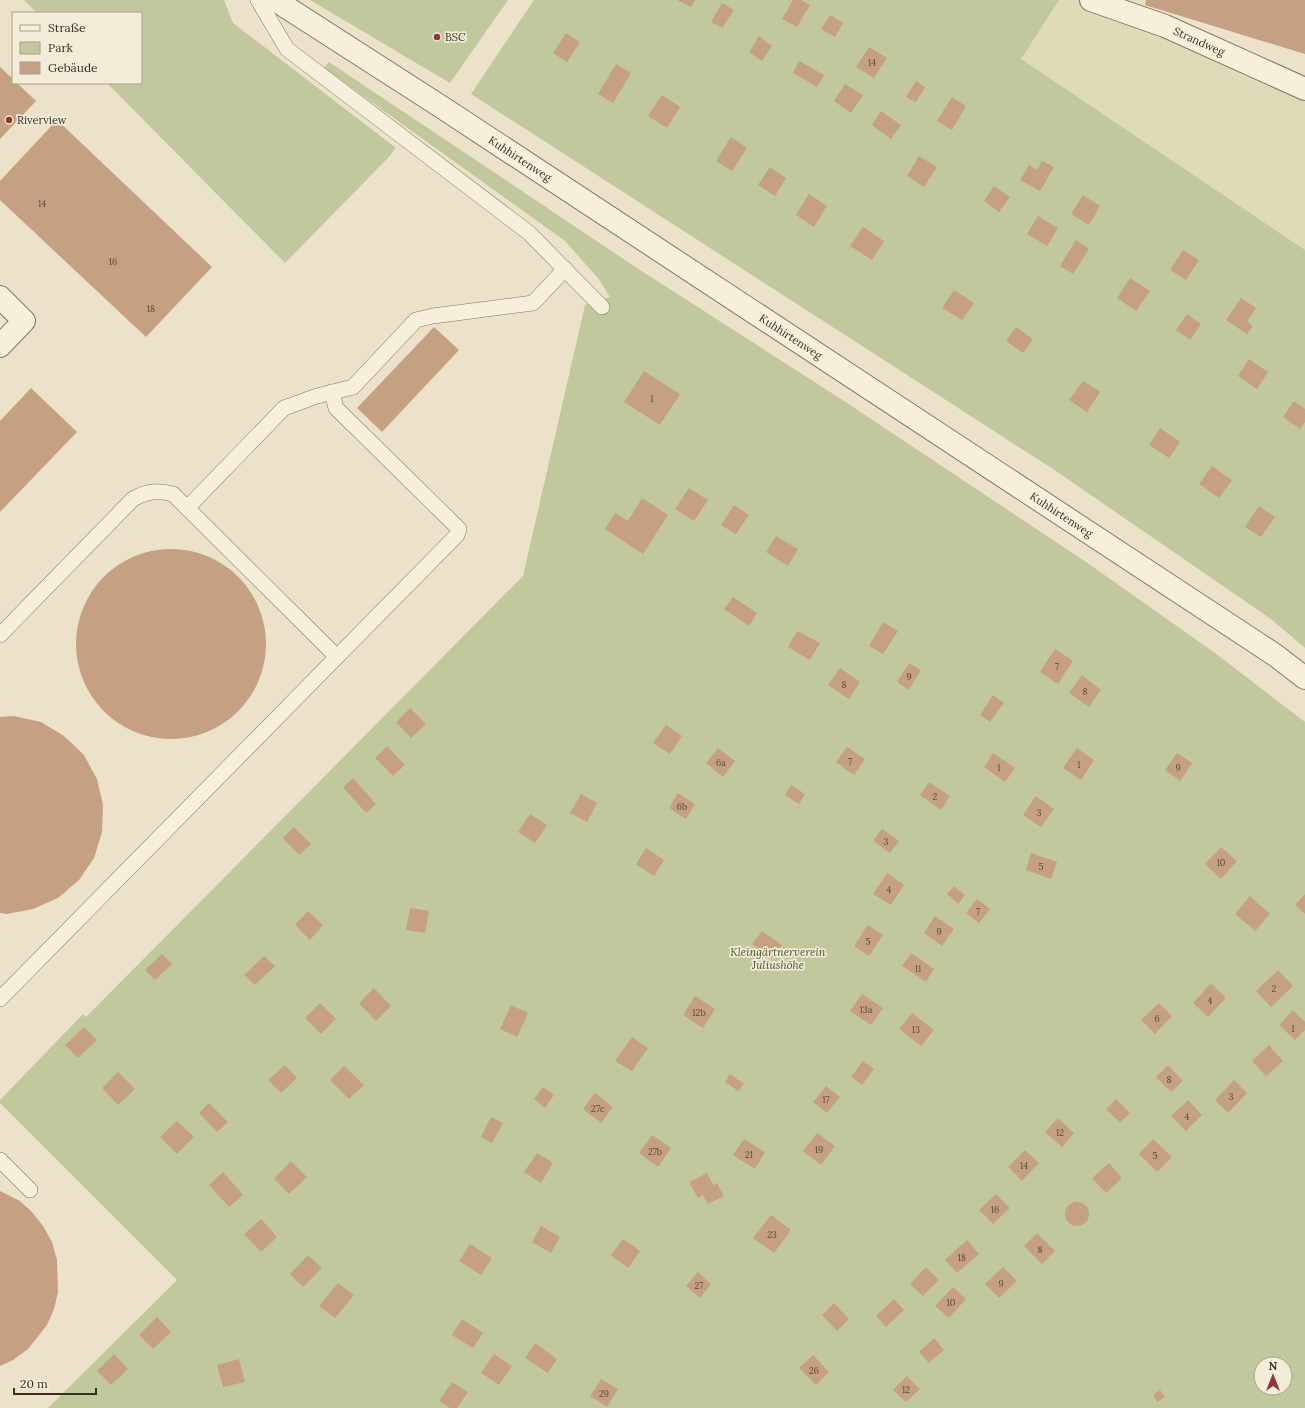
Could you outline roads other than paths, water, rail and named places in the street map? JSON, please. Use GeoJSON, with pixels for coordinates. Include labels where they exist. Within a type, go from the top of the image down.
{"type":"FeatureCollection","features":[{"type":"Feature","properties":{"kind":"street","name":"Kuhhirtenweg"},"geometry":{"type":"LineString","coordinates":[[275,0],[446,110],[1262,646],[1305,678]]}},
{"type":"Feature","properties":{"kind":"street","name":"Strandweg"},"geometry":{"type":"LineString","coordinates":[[1092,0],[1165,26],[1305,89]]}},
{"type":"Feature","properties":{"kind":"street"},"geometry":{"type":"LineString","coordinates":[[0,297],[24,321],[0,346]]}},
{"type":"Feature","properties":{"kind":"lane"},"geometry":{"type":"LineString","coordinates":[[258,0],[287,49],[529,233],[602,307]]}},
{"type":"Feature","properties":{"kind":"lane"},"geometry":{"type":"LineString","coordinates":[[187,508],[284,408],[332,392],[353,387],[416,320],[433,316],[533,303],[565,269]]}},
{"type":"Feature","properties":{"kind":"lane"},"geometry":{"type":"LineString","coordinates":[[0,998],[457,535],[459,529],[336,408],[332,392]]}},
{"type":"Feature","properties":{"kind":"lane"},"geometry":{"type":"LineString","coordinates":[[0,635],[133,499],[144,493],[163,492],[174,494],[337,657]]}},
{"type":"Feature","properties":{"kind":"lane"},"geometry":{"type":"LineString","coordinates":[[0,1160],[30,1190]]}},
{"type":"Feature","properties":{"kind":"place","name":"BSC"},"geometry":{"type":"Point","coordinates":[437,37]}},
{"type":"Feature","properties":{"kind":"place","name":"Riverview"},"geometry":{"type":"Point","coordinates":[9,120]}},
{"type":"Feature","properties":{"kind":"park label","name":"Kleingärtnerverein Juliushöhe"},"geometry":{"type":"Point","coordinates":[778,958]}}]}
